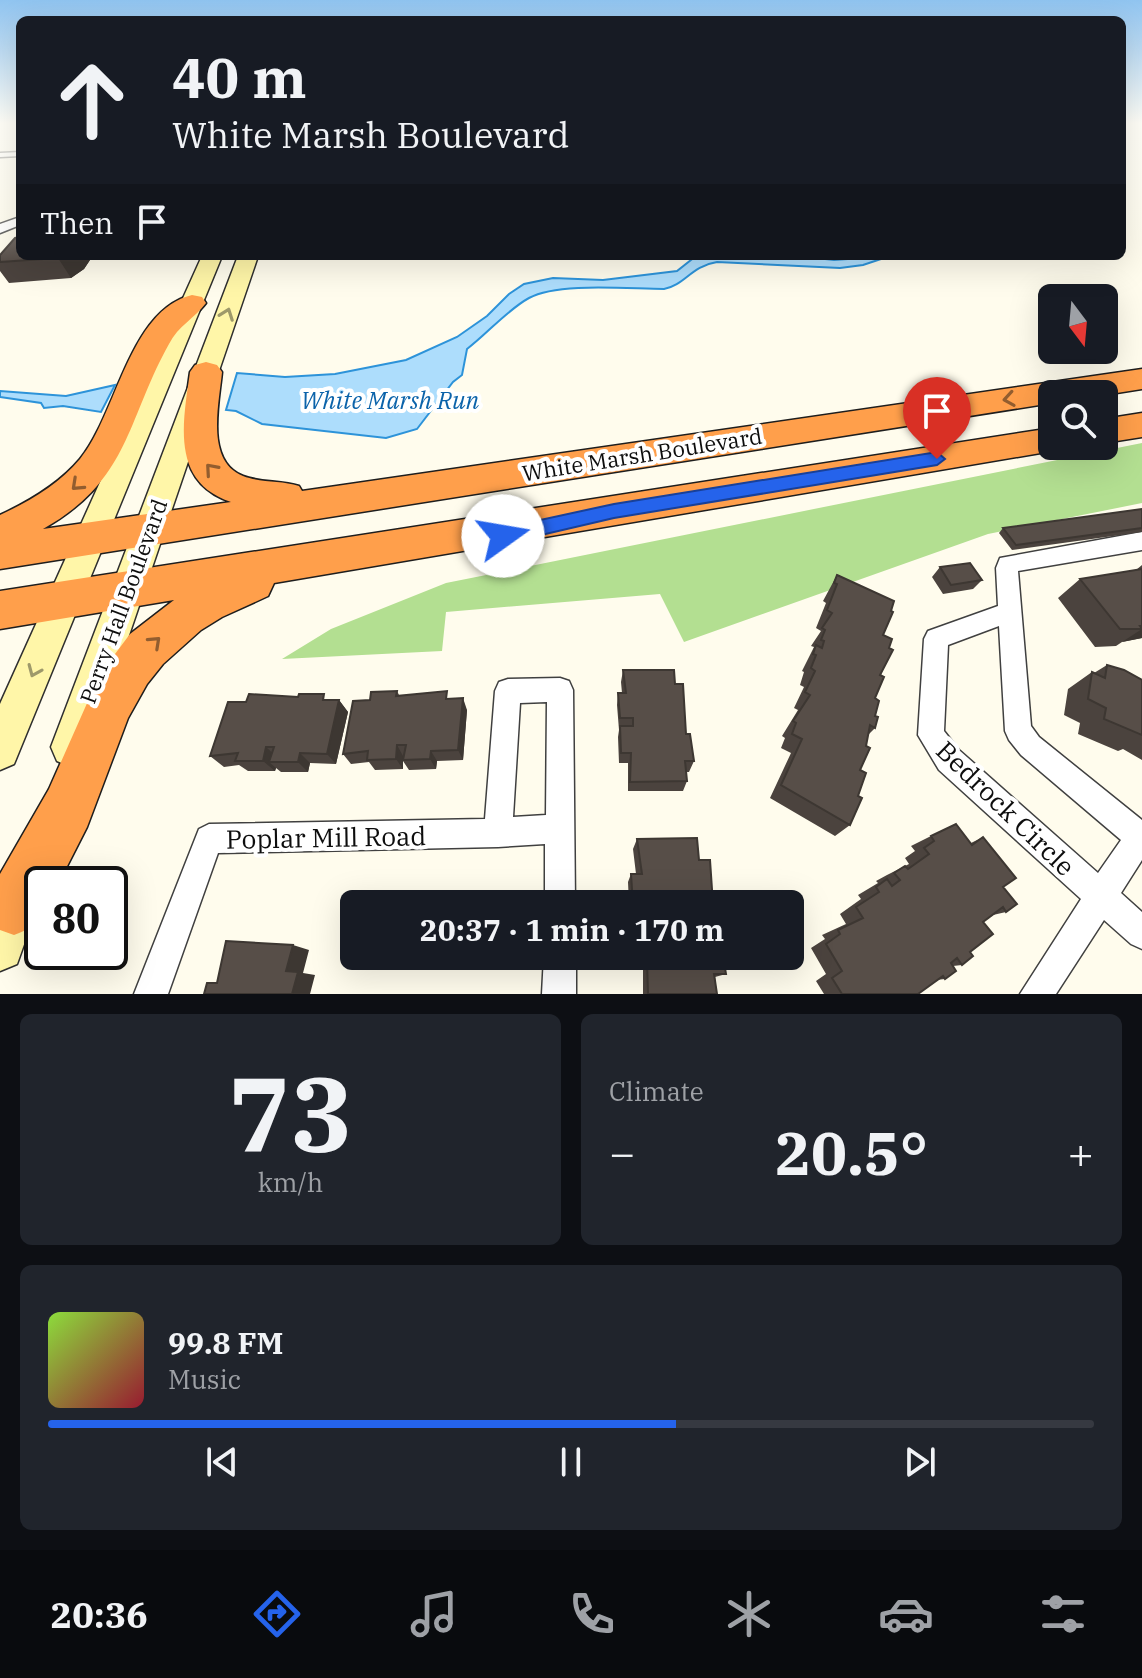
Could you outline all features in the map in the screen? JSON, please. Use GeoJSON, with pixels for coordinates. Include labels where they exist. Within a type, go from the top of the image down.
{"type":"FeatureCollection","features":[{"type":"Feature","properties":{"kind":"highway"},"geometry":{"type":"LineString","coordinates":[[0,532],[51,505],[77,487],[90,473],[104,452],[158,340],[169,322],[192,303]]}},
{"type":"Feature","properties":{"kind":"highway"},"geometry":{"type":"LineString","coordinates":[[206,372],[199,439],[202,459],[229,486],[269,496],[725,441]]}},
{"type":"Feature","properties":{"kind":"highway","name":"White Marsh Boulevard"},"geometry":{"type":"LineString","coordinates":[[0,552],[1142,379]]}},
{"type":"Feature","properties":{"kind":"highway"},"geometry":{"type":"LineString","coordinates":[[1118,429],[1142,425]]}},
{"type":"Feature","properties":{"kind":"highway"},"geometry":{"type":"LineString","coordinates":[[0,610],[1038,442]]}},
{"type":"Feature","properties":{"kind":"highway"},"geometry":{"type":"LineString","coordinates":[[7,927],[64,817],[116,692],[149,646],[188,614],[217,597],[257,582],[448,549],[614,511]]}},
{"type":"Feature","properties":{"kind":"main road"},"geometry":{"type":"LineString","coordinates":[[0,750],[210,260]]}},
{"type":"Feature","properties":{"kind":"main road","name":"Perry Hall Boulevard"},"geometry":{"type":"LineString","coordinates":[[7,927],[247,260]]}},
{"type":"Feature","properties":{"kind":"street"},"geometry":{"type":"LineString","coordinates":[[1037,994],[1141,838],[1030,746],[1018,731],[1008,564],[1142,541]]}},
{"type":"Feature","properties":{"kind":"street","name":"Bedrock Circle"},"geometry":{"type":"LineString","coordinates":[[1009,612],[936,639],[933,742],[949,760],[1142,933]]}},
{"type":"Feature","properties":{"kind":"street"},"geometry":{"type":"LineString","coordinates":[[498,833],[508,691],[560,690],[560,890]]}},
{"type":"Feature","properties":{"kind":"street","name":"Poplar Mill Road"},"geometry":{"type":"LineString","coordinates":[[151,994],[209,839],[498,833],[559,828]]}},
{"type":"Feature","properties":{"kind":"street"},"geometry":{"type":"LineString","coordinates":[[559,994],[560,970]]}},
{"type":"Feature","properties":{"kind":"green space"},"geometry":{"type":"Polygon","coordinates":[[[1142,443],[1142,503],[988,534],[684,642],[660,594],[446,612],[442,651],[282,659],[331,629],[446,583],[1057,460],[1118,460],[1118,448],[1142,443]]]}},
{"type":"Feature","properties":{"kind":"water","name":"White Marsh Run"},"geometry":{"type":"Polygon","coordinates":[[[691,260],[878,260],[840,268],[717,262],[701,267],[664,289],[575,288],[542,293],[513,309],[467,349],[462,375],[453,382],[417,429],[386,438],[262,424],[236,411],[226,410],[237,373],[285,377],[335,374],[406,360],[457,337],[524,284],[553,278],[603,280],[677,271],[691,260]]]}},
{"type":"Feature","properties":{"kind":"water"},"geometry":{"type":"Polygon","coordinates":[[[115,385],[101,412],[63,406],[44,408],[41,403],[0,397],[0,391],[66,396],[115,385]]]}},
{"type":"Feature","properties":{"kind":"building"},"geometry":{"type":"Polygon","coordinates":[[[15,238],[16,260],[29,260],[0,262],[0,255],[15,238]]]}},
{"type":"Feature","properties":{"kind":"building"},"geometry":{"type":"Polygon","coordinates":[[[1142,509],[1142,528],[1016,545],[1003,528],[1142,509]]]}},
{"type":"Feature","properties":{"kind":"building"},"geometry":{"type":"Polygon","coordinates":[[[970,563],[982,580],[951,585],[940,567],[970,563]]]}},
{"type":"Feature","properties":{"kind":"building"},"geometry":{"type":"Polygon","coordinates":[[[1142,569],[1142,629],[1120,629],[1080,579],[1142,569]]]}},
{"type":"Feature","properties":{"kind":"building"},"geometry":{"type":"Polygon","coordinates":[[[837,575],[894,601],[893,612],[883,635],[892,639],[889,648],[893,650],[880,675],[884,677],[875,698],[879,701],[875,716],[878,717],[875,728],[870,725],[866,746],[870,748],[860,770],[866,773],[858,796],[862,798],[850,825],[781,785],[802,739],[792,734],[796,723],[793,721],[810,695],[805,692],[815,671],[811,668],[816,655],[813,654],[816,645],[822,648],[825,630],[822,628],[832,613],[827,610],[837,584],[834,583],[837,575]]]}},
{"type":"Feature","properties":{"kind":"building"},"geometry":{"type":"Polygon","coordinates":[[[1107,665],[1142,680],[1142,735],[1104,719],[1106,708],[1088,699],[1092,672],[1105,678],[1107,665]]]}},
{"type":"Feature","properties":{"kind":"building"},"geometry":{"type":"Polygon","coordinates":[[[623,670],[674,670],[675,684],[683,684],[686,734],[690,734],[694,761],[685,761],[687,781],[630,782],[631,753],[621,753],[620,726],[633,726],[633,718],[620,718],[618,693],[626,693],[623,670]]]}},
{"type":"Feature","properties":{"kind":"building"},"geometry":{"type":"Polygon","coordinates":[[[397,691],[396,696],[447,691],[446,699],[463,698],[458,750],[431,751],[430,759],[403,760],[406,745],[397,745],[396,759],[367,760],[368,751],[343,754],[353,701],[370,700],[371,692],[397,691]]]}},
{"type":"Feature","properties":{"kind":"building"},"geometry":{"type":"Polygon","coordinates":[[[249,694],[298,697],[299,694],[324,694],[323,700],[339,700],[327,754],[300,753],[298,762],[269,762],[274,747],[266,747],[263,761],[235,761],[238,753],[210,756],[228,702],[246,702],[249,694]]]}},
{"type":"Feature","properties":{"kind":"building"},"geometry":{"type":"Polygon","coordinates":[[[956,824],[972,845],[983,837],[1016,878],[1003,887],[1017,904],[1006,912],[1003,907],[983,922],[993,934],[970,952],[973,956],[962,965],[957,958],[951,963],[956,971],[945,979],[943,976],[918,994],[842,994],[832,978],[842,971],[826,944],[840,934],[838,930],[863,918],[856,907],[879,892],[876,887],[887,879],[892,886],[900,880],[894,873],[905,866],[908,869],[929,854],[924,848],[934,841],[931,836],[956,824]]]}},
{"type":"Feature","properties":{"kind":"building"},"geometry":{"type":"Polygon","coordinates":[[[697,838],[699,860],[710,860],[712,890],[632,890],[631,874],[642,874],[637,839],[697,838]]]}},
{"type":"Feature","properties":{"kind":"building"},"geometry":{"type":"Polygon","coordinates":[[[226,941],[293,945],[286,971],[298,972],[292,994],[204,994],[207,983],[217,983],[226,941]]]}},
{"type":"Feature","properties":{"kind":"building"},"geometry":{"type":"Polygon","coordinates":[[[647,970],[725,970],[726,974],[714,974],[717,994],[648,994],[647,970]]]}},
{"type":"Feature","properties":{"kind":"route"},"geometry":{"type":"LineString","coordinates":[[503,536],[614,511],[937,459]]}}]}
